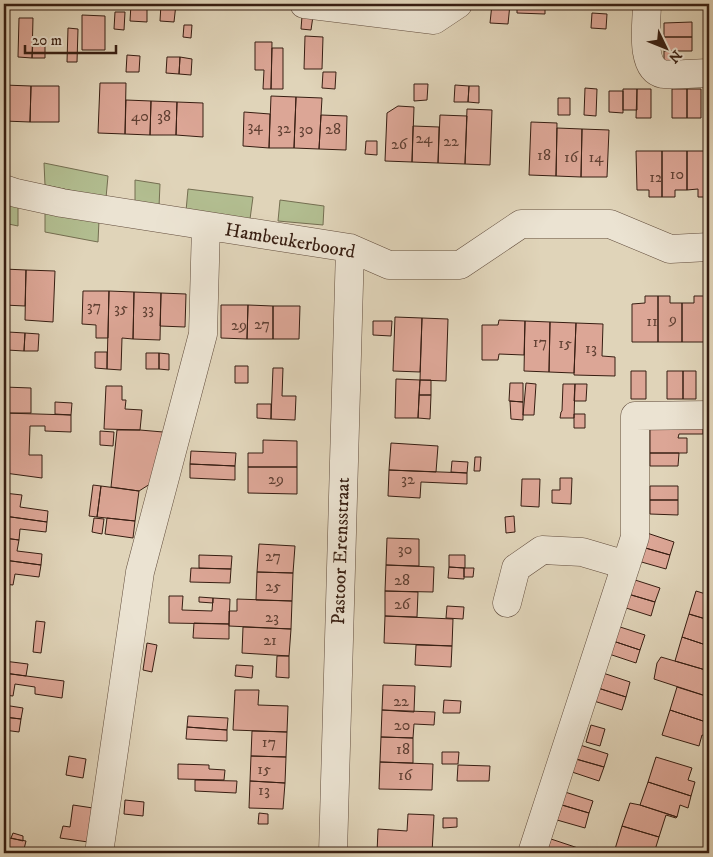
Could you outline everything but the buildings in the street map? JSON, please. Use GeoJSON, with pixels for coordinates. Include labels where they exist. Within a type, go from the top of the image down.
{"type":"FeatureCollection","features":[{"type":"Feature","properties":{"kind":"street"},"geometry":{"type":"LineString","coordinates":[[304,4],[434,20],[458,4]]}},
{"type":"Feature","properties":{"kind":"street"},"geometry":{"type":"LineString","coordinates":[[647,4],[646,56],[651,67],[661,74],[709,73]]}},
{"type":"Feature","properties":{"kind":"street","name":"Hambeukerboord"},"geometry":{"type":"LineString","coordinates":[[4,189],[62,203],[350,248],[390,265],[460,265],[521,224],[610,224],[670,249],[709,247]]}},
{"type":"Feature","properties":{"kind":"street"},"geometry":{"type":"LineString","coordinates":[[99,853],[140,572],[203,334],[206,226]]}},
{"type":"Feature","properties":{"kind":"street","name":"Pastoor Erensstraat"},"geometry":{"type":"LineString","coordinates":[[333,853],[350,248]]}},
{"type":"Feature","properties":{"kind":"street"},"geometry":{"type":"LineString","coordinates":[[532,853],[635,537],[635,416],[709,415]]}},
{"type":"Feature","properties":{"kind":"street"},"geometry":{"type":"LineString","coordinates":[[507,603],[516,568],[542,550],[582,552],[626,565]]}},
{"type":"Feature","properties":{"kind":"green space"},"geometry":{"type":"Polygon","coordinates":[[[44,163],[108,176],[106,198],[45,185],[44,163]]]}},
{"type":"Feature","properties":{"kind":"green space"},"geometry":{"type":"Polygon","coordinates":[[[135,180],[160,184],[159,207],[135,203],[135,180]]]}},
{"type":"Feature","properties":{"kind":"green space"},"geometry":{"type":"Polygon","coordinates":[[[188,189],[253,197],[250,219],[186,211],[188,189]]]}},
{"type":"Feature","properties":{"kind":"green space"},"geometry":{"type":"Polygon","coordinates":[[[4,200],[18,204],[18,226],[4,223],[4,200]]]}},
{"type":"Feature","properties":{"kind":"green space"},"geometry":{"type":"Polygon","coordinates":[[[280,200],[324,206],[323,225],[278,221],[280,200]]]}},
{"type":"Feature","properties":{"kind":"green space"},"geometry":{"type":"Polygon","coordinates":[[[45,211],[99,220],[98,242],[45,232],[45,211]]]}}]}
